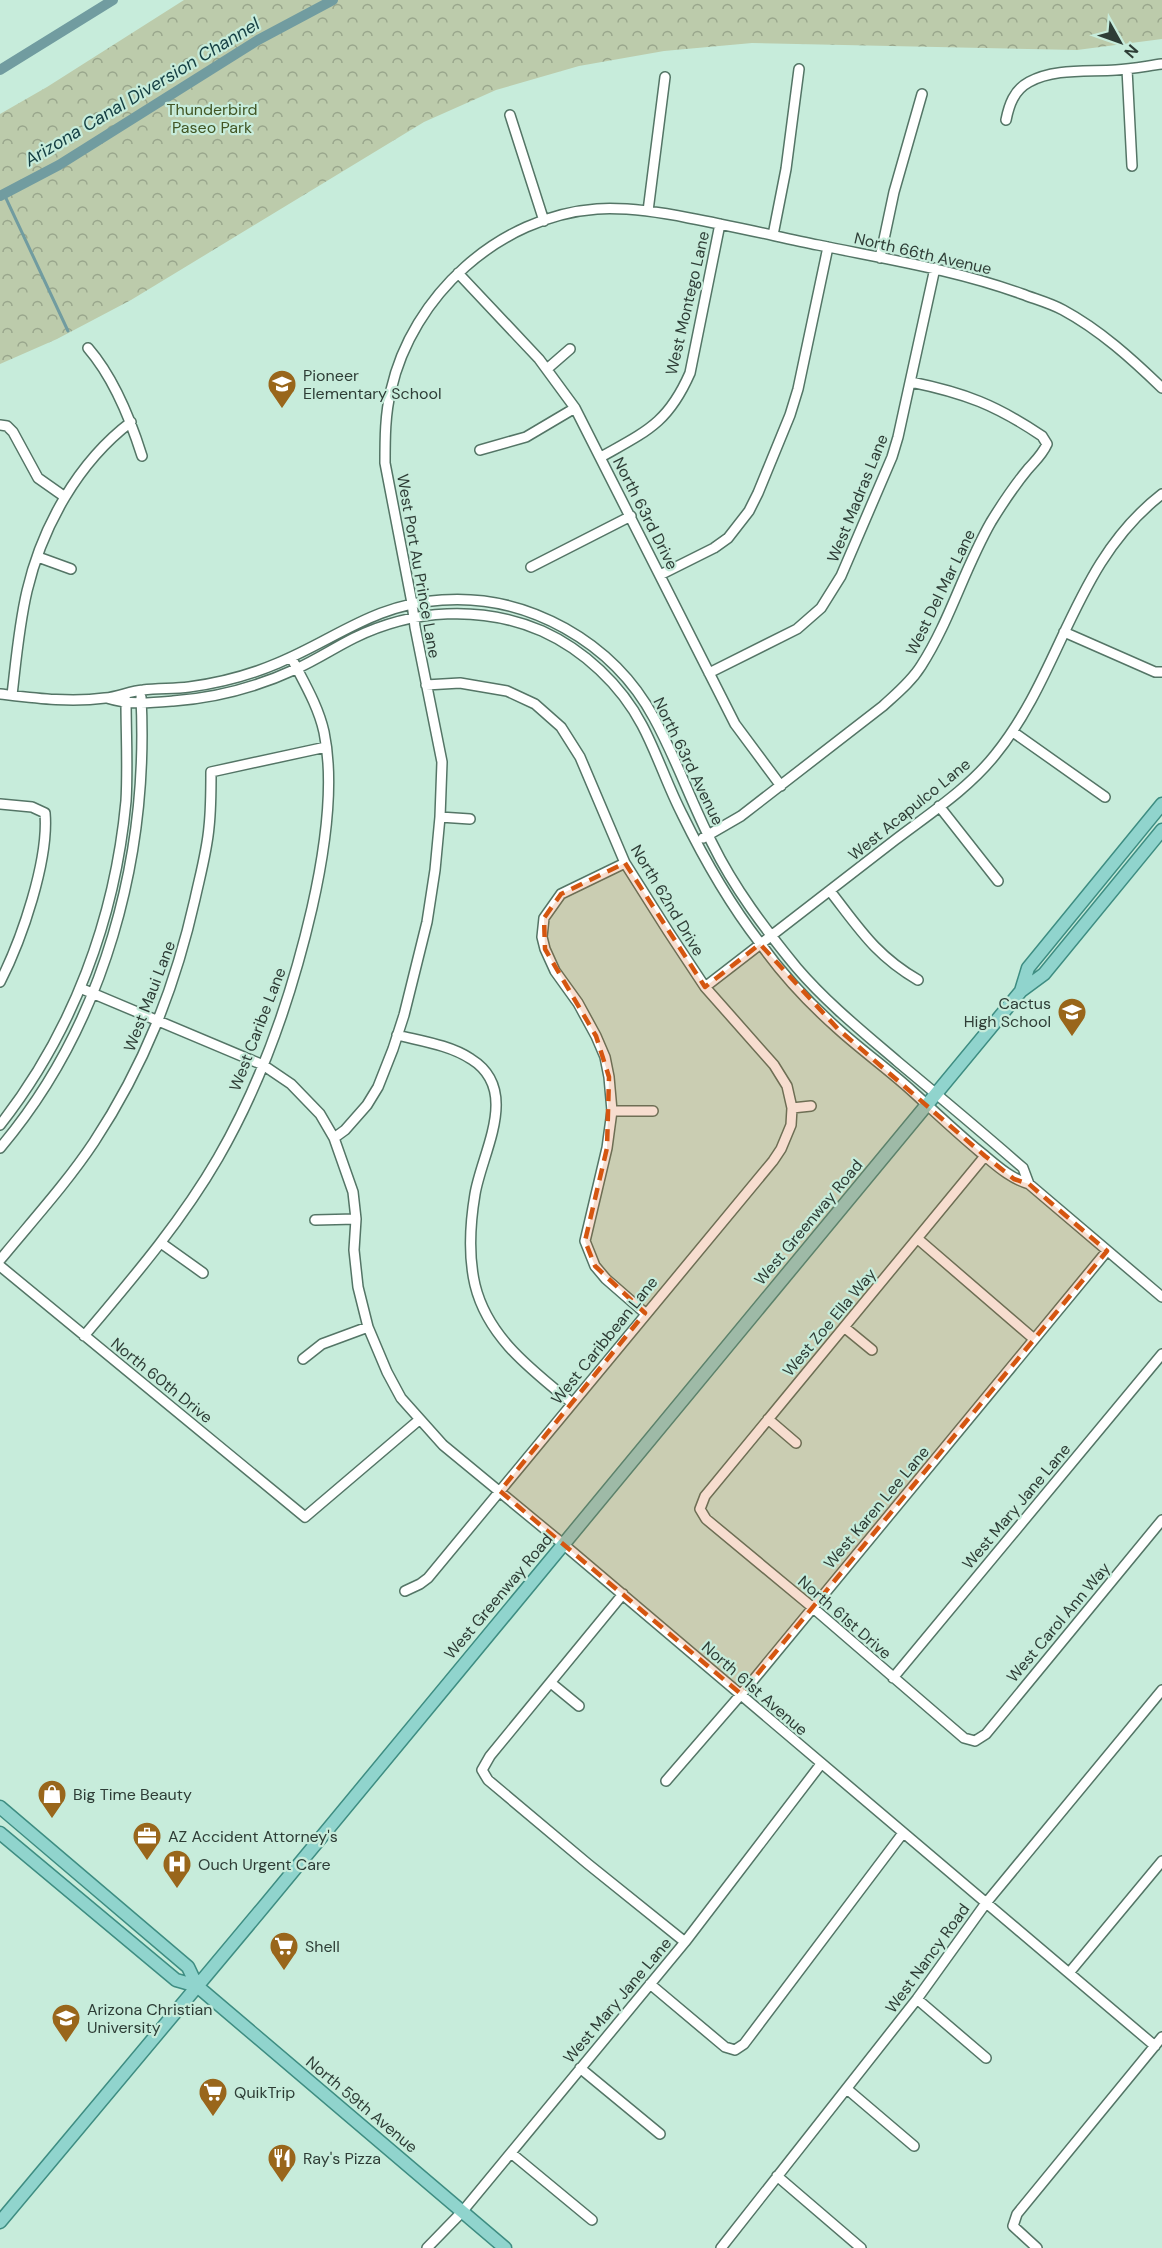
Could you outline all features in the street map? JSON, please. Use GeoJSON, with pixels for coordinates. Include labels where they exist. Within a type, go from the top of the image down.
{"type":"FeatureCollection","features":[{"type":"Feature","properties":{"kind":"main road","name":"West Greenway Road"},"geometry":{"type":"LineString","coordinates":[[1021,991],[1029,968],[1161,809]]}},
{"type":"Feature","properties":{"kind":"main road","name":"West Greenway Road"},"geometry":{"type":"LineString","coordinates":[[0,2222],[1021,991],[1044,974],[1162,830]]}},
{"type":"Feature","properties":{"kind":"main road","name":"North 59th Avenue"},"geometry":{"type":"LineString","coordinates":[[0,1807],[188,1967],[198,1986],[505,2248]]}},
{"type":"Feature","properties":{"kind":"main road","name":"North 59th Avenue"},"geometry":{"type":"LineString","coordinates":[[0,1833],[176,1980],[198,1986]]}},
{"type":"Feature","properties":{"kind":"main road"},"geometry":{"type":"LineString","coordinates":[[45,1871],[57,1856]]}},
{"type":"Feature","properties":{"kind":"main road"},"geometry":{"type":"LineString","coordinates":[[105,1921],[117,1906]]}},
{"type":"Feature","properties":{"kind":"street"},"geometry":{"type":"LineString","coordinates":[[1006,120],[1008,107],[1016,93],[1027,82],[1053,74],[1162,64]]}},
{"type":"Feature","properties":{"kind":"street"},"geometry":{"type":"LineString","coordinates":[[773,235],[786,169],[799,69]]}},
{"type":"Feature","properties":{"kind":"street"},"geometry":{"type":"LineString","coordinates":[[1127,69],[1132,166]]}},
{"type":"Feature","properties":{"kind":"street"},"geometry":{"type":"LineString","coordinates":[[648,211],[665,77]]}},
{"type":"Feature","properties":{"kind":"street"},"geometry":{"type":"LineString","coordinates":[[880,258],[894,192],[922,94]]}},
{"type":"Feature","properties":{"kind":"street"},"geometry":{"type":"LineString","coordinates":[[510,115],[544,221]]}},
{"type":"Feature","properties":{"kind":"street","name":"West Port Au Prince Lane"},"geometry":{"type":"LineString","coordinates":[[334,1138],[356,1118],[378,1087],[398,1035],[427,921],[440,817],[442,762],[385,463],[386,418],[398,366],[427,308],[458,273],[498,243],[544,221],[596,209],[648,211],[720,224]]}},
{"type":"Feature","properties":{"kind":"street","name":"North 66th Avenue"},"geometry":{"type":"LineString","coordinates":[[720,224],[935,268],[997,285],[1062,309],[1128,354],[1162,388]]}},
{"type":"Feature","properties":{"kind":"street","name":"West Montego Lane"},"geometry":{"type":"LineString","coordinates":[[601,457],[653,427],[680,396],[690,373],[720,224]]}},
{"type":"Feature","properties":{"kind":"street"},"geometry":{"type":"LineString","coordinates":[[660,575],[714,548],[728,538],[749,511],[790,415],[798,389],[828,247]]}},
{"type":"Feature","properties":{"kind":"street","name":"West Madras Lane"},"geometry":{"type":"LineString","coordinates":[[709,673],[796,629],[812,618],[834,591],[892,457],[911,382],[935,268]]}},
{"type":"Feature","properties":{"kind":"street","name":"North 63rd Drive"},"geometry":{"type":"LineString","coordinates":[[458,273],[547,369],[575,408],[735,724],[781,786]]}},
{"type":"Feature","properties":{"kind":"street"},"geometry":{"type":"LineString","coordinates":[[87,348],[99,361],[131,422],[142,456]]}},
{"type":"Feature","properties":{"kind":"street"},"geometry":{"type":"LineString","coordinates":[[547,369],[570,349]]}},
{"type":"Feature","properties":{"kind":"street","name":"West Del Mar Lane"},"geometry":{"type":"LineString","coordinates":[[696,841],[741,816],[781,786],[883,706],[920,668],[937,638],[991,522],[1014,487],[1041,456],[1047,444],[1042,436],[986,403],[942,388],[911,382]]}},
{"type":"Feature","properties":{"kind":"street"},"geometry":{"type":"LineString","coordinates":[[480,450],[526,437],[575,408]]}},
{"type":"Feature","properties":{"kind":"street"},"geometry":{"type":"LineString","coordinates":[[12,695],[24,608],[46,535],[65,497],[99,452],[131,422]]}},
{"type":"Feature","properties":{"kind":"street"},"geometry":{"type":"LineString","coordinates":[[3,426],[13,432],[38,478],[65,497]]}},
{"type":"Feature","properties":{"kind":"street","name":"West Acapulco Lane"},"geometry":{"type":"LineString","coordinates":[[705,987],[939,806],[982,770],[1013,732],[1035,697],[1086,585],[1107,551],[1128,525],[1162,494]]}},
{"type":"Feature","properties":{"kind":"street"},"geometry":{"type":"LineString","coordinates":[[531,567],[631,516]]}},
{"type":"Feature","properties":{"kind":"street"},"geometry":{"type":"LineString","coordinates":[[38,557],[71,569]]}},
{"type":"Feature","properties":{"kind":"street","name":"North 63rd Avenue"},"geometry":{"type":"LineString","coordinates":[[0,694],[54,700],[107,698],[126,692],[210,683],[254,672],[291,657],[378,613],[412,603],[468,599],[507,605],[549,620],[593,647],[628,681],[646,705],[655,719],[708,835],[739,890],[801,972],[832,1004],[1023,1168],[1029,1184]]}},
{"type":"Feature","properties":{"kind":"street","name":"North 63rd Avenue"},"geometry":{"type":"LineString","coordinates":[[107,698],[126,704],[195,699],[239,690],[297,669],[367,632],[413,617],[461,613],[502,618],[542,631],[557,639],[585,657],[615,687],[637,716],[696,841],[719,883],[760,944],[827,1018],[985,1156],[1014,1179],[1029,1184],[1162,1298]]}},
{"type":"Feature","properties":{"kind":"street"},"geometry":{"type":"LineString","coordinates":[[362,620],[367,632]]}},
{"type":"Feature","properties":{"kind":"street"},"geometry":{"type":"LineString","coordinates":[[1064,632],[1155,672],[1162,672]]}},
{"type":"Feature","properties":{"kind":"street","name":"West Caribe Lane"},"geometry":{"type":"LineString","coordinates":[[84,1336],[161,1243],[218,1158],[263,1065],[290,995],[302,954],[319,877],[326,815],[326,747],[318,711],[291,657]]}},
{"type":"Feature","properties":{"kind":"street","name":"North 62nd Drive"},"geometry":{"type":"LineString","coordinates":[[426,685],[460,683],[507,691],[535,704],[561,727],[580,757],[625,863],[705,987],[774,1065],[787,1086],[792,1108]]}},
{"type":"Feature","properties":{"kind":"street"},"geometry":{"type":"LineString","coordinates":[[0,1148],[54,1070],[92,993],[119,915],[134,844],[140,799],[141,690]]}},
{"type":"Feature","properties":{"kind":"street"},"geometry":{"type":"LineString","coordinates":[[0,1125],[25,1090],[52,1045],[80,988],[107,914],[119,853],[127,777],[126,692]]}},
{"type":"Feature","properties":{"kind":"street"},"geometry":{"type":"LineString","coordinates":[[1013,732],[1105,797]]}},
{"type":"Feature","properties":{"kind":"street","name":"West Maui Lane"},"geometry":{"type":"LineString","coordinates":[[0,1260],[75,1169],[94,1142],[130,1083],[159,1022],[184,947],[198,886],[209,830],[211,772],[326,747]]}},
{"type":"Feature","properties":{"kind":"street"},"geometry":{"type":"LineString","coordinates":[[0,804],[32,807],[45,813],[45,836],[31,900],[19,939],[0,982]]}},
{"type":"Feature","properties":{"kind":"street"},"geometry":{"type":"LineString","coordinates":[[939,806],[998,881]]}},
{"type":"Feature","properties":{"kind":"street"},"geometry":{"type":"LineString","coordinates":[[440,817],[470,819]]}},
{"type":"Feature","properties":{"kind":"street"},"geometry":{"type":"LineString","coordinates":[[625,863],[561,894],[548,910],[542,937],[550,960],[578,1003],[605,1057],[612,1111],[607,1148],[585,1242],[595,1266],[606,1279],[645,1313]]}},
{"type":"Feature","properties":{"kind":"street"},"geometry":{"type":"LineString","coordinates":[[830,891],[875,949],[895,966],[918,980]]}},
{"type":"Feature","properties":{"kind":"street","name":"North 61st Avenue"},"geometry":{"type":"LineString","coordinates":[[80,988],[263,1065],[291,1084],[308,1100],[320,1114],[334,1138],[353,1192],[356,1219],[354,1250],[358,1287],[368,1327],[401,1398],[419,1420],[443,1445],[623,1594],[1155,2046]]}},
{"type":"Feature","properties":{"kind":"street"},"geometry":{"type":"LineString","coordinates":[[398,1035],[446,1048],[471,1058],[489,1079],[495,1093],[497,1110],[475,1193],[470,1240],[471,1264],[476,1287],[493,1328],[509,1348],[572,1404]]}},
{"type":"Feature","properties":{"kind":"street"},"geometry":{"type":"LineString","coordinates":[[792,1108],[811,1106]]}},
{"type":"Feature","properties":{"kind":"street","name":"West Caribbean Lane"},"geometry":{"type":"LineString","coordinates":[[405,1591],[428,1578],[773,1161],[791,1125],[792,1108]]}},
{"type":"Feature","properties":{"kind":"street"},"geometry":{"type":"LineString","coordinates":[[612,1111],[653,1111]]}},
{"type":"Feature","properties":{"kind":"street","name":"West Zoe Ella Way"},"geometry":{"type":"LineString","coordinates":[[700,1509],[705,1496],[985,1156]]}},
{"type":"Feature","properties":{"kind":"street"},"geometry":{"type":"LineString","coordinates":[[315,1220],[356,1219]]}},
{"type":"Feature","properties":{"kind":"street"},"geometry":{"type":"LineString","coordinates":[[918,1239],[1034,1339]]}},
{"type":"Feature","properties":{"kind":"street"},"geometry":{"type":"LineString","coordinates":[[161,1243],[203,1273]]}},
{"type":"Feature","properties":{"kind":"street","name":"West Karen Lee Lane"},"geometry":{"type":"LineString","coordinates":[[666,1781],[741,1694],[1107,1251]]}},
{"type":"Feature","properties":{"kind":"street","name":"North 60th Drive"},"geometry":{"type":"LineString","coordinates":[[0,1266],[305,1517],[419,1420]]}},
{"type":"Feature","properties":{"kind":"street"},"geometry":{"type":"LineString","coordinates":[[303,1359],[322,1344],[368,1327]]}},
{"type":"Feature","properties":{"kind":"street"},"geometry":{"type":"LineString","coordinates":[[844,1327],[872,1350]]}},
{"type":"Feature","properties":{"kind":"street","name":"West Mary Jane Lane"},"geometry":{"type":"LineString","coordinates":[[892,1678],[1162,1354]]}},
{"type":"Feature","properties":{"kind":"street"},"geometry":{"type":"LineString","coordinates":[[768,1419],[796,1443]]}},
{"type":"Feature","properties":{"kind":"street","name":"North 61st Drive"},"geometry":{"type":"LineString","coordinates":[[700,1509],[706,1519],[813,1607],[892,1678],[964,1738],[975,1741]]}},
{"type":"Feature","properties":{"kind":"street","name":"West Carol Ann Way"},"geometry":{"type":"LineString","coordinates":[[975,1741],[986,1734],[1162,1520]]}},
{"type":"Feature","properties":{"kind":"street"},"geometry":{"type":"LineString","coordinates":[[623,1594],[490,1756],[482,1770],[488,1779],[588,1864],[685,1942]]}},
{"type":"Feature","properties":{"kind":"street"},"geometry":{"type":"LineString","coordinates":[[551,1683],[579,1706]]}},
{"type":"Feature","properties":{"kind":"street","name":"West Nancy Road"},"geometry":{"type":"LineString","coordinates":[[721,2248],[917,1999],[986,1903],[1162,1690]]}},
{"type":"Feature","properties":{"kind":"street","name":"West Mary Jane Lane"},"geometry":{"type":"LineString","coordinates":[[428,2248],[462,2212],[685,1942],[821,1764]]}},
{"type":"Feature","properties":{"kind":"street"},"geometry":{"type":"LineString","coordinates":[[650,1984],[725,2047],[735,2050],[744,2044],[903,1833]]}},
{"type":"Feature","properties":{"kind":"street"},"geometry":{"type":"LineString","coordinates":[[1069,1973],[1162,1861]]}},
{"type":"Feature","properties":{"kind":"street"},"geometry":{"type":"LineString","coordinates":[[917,1999],[986,2058]]}},
{"type":"Feature","properties":{"kind":"street"},"geometry":{"type":"LineString","coordinates":[[1037,2248],[1013,2226],[1017,2214],[1162,2037]]}},
{"type":"Feature","properties":{"kind":"street"},"geometry":{"type":"LineString","coordinates":[[580,2068],[660,2134]]}},
{"type":"Feature","properties":{"kind":"street"},"geometry":{"type":"LineString","coordinates":[[847,2089],[914,2146]]}},
{"type":"Feature","properties":{"kind":"street"},"geometry":{"type":"LineString","coordinates":[[511,2153],[592,2220]]}},
{"type":"Feature","properties":{"kind":"street"},"geometry":{"type":"LineString","coordinates":[[777,2176],[861,2248]]}},
{"type":"Feature","properties":{"kind":"highlighted area"},"geometry":{"type":"Polygon","coordinates":[[[625,863],[705,987],[760,944],[838,1029],[985,1156],[1014,1179],[1029,1184],[1107,1251],[741,1694],[500,1491],[645,1313],[595,1266],[585,1241],[607,1148],[609,1077],[596,1036],[545,949],[544,918],[561,894],[625,863]]]}},
{"type":"Feature","properties":{"kind":"green space","name":"Thunderbird Paseo Park"},"geometry":{"type":"Polygon","coordinates":[[[184,0],[1162,0],[1162,39],[1077,50],[752,43],[664,51],[579,66],[496,90],[424,122],[131,300],[57,339],[0,364],[0,114],[47,87],[184,0]]]}},
{"type":"Feature","properties":{"kind":"waterway"},"geometry":{"type":"LineString","coordinates":[[0,70],[113,0]]}},
{"type":"Feature","properties":{"kind":"waterway","name":"Arizona Canal Diversion Channel"},"geometry":{"type":"LineString","coordinates":[[0,196],[59,165],[258,40],[333,0]]}},
{"type":"Feature","properties":{"kind":"waterway"},"geometry":{"type":"LineString","coordinates":[[4,194],[68,331]]}},
{"type":"Feature","properties":{"kind":"place","name":"Pioneer Elementary School"},"geometry":{"type":"Point","coordinates":[282,410]}},
{"type":"Feature","properties":{"kind":"place","name":"Cactus High School"},"geometry":{"type":"Point","coordinates":[1072,1038]}},
{"type":"Feature","properties":{"kind":"place","name":"Big Time Beauty"},"geometry":{"type":"Point","coordinates":[52,1820]}},
{"type":"Feature","properties":{"kind":"place","name":"AZ Accident Attorney's"},"geometry":{"type":"Point","coordinates":[147,1862]}},
{"type":"Feature","properties":{"kind":"place","name":"Ouch Urgent Care"},"geometry":{"type":"Point","coordinates":[177,1890]}},
{"type":"Feature","properties":{"kind":"place","name":"Shell"},"geometry":{"type":"Point","coordinates":[284,1972]}},
{"type":"Feature","properties":{"kind":"place","name":"Arizona Christian University"},"geometry":{"type":"Point","coordinates":[66,2044]}},
{"type":"Feature","properties":{"kind":"place","name":"QuikTrip"},"geometry":{"type":"Point","coordinates":[213,2118]}},
{"type":"Feature","properties":{"kind":"place","name":"Ray's Pizza"},"geometry":{"type":"Point","coordinates":[282,2184]}}]}
